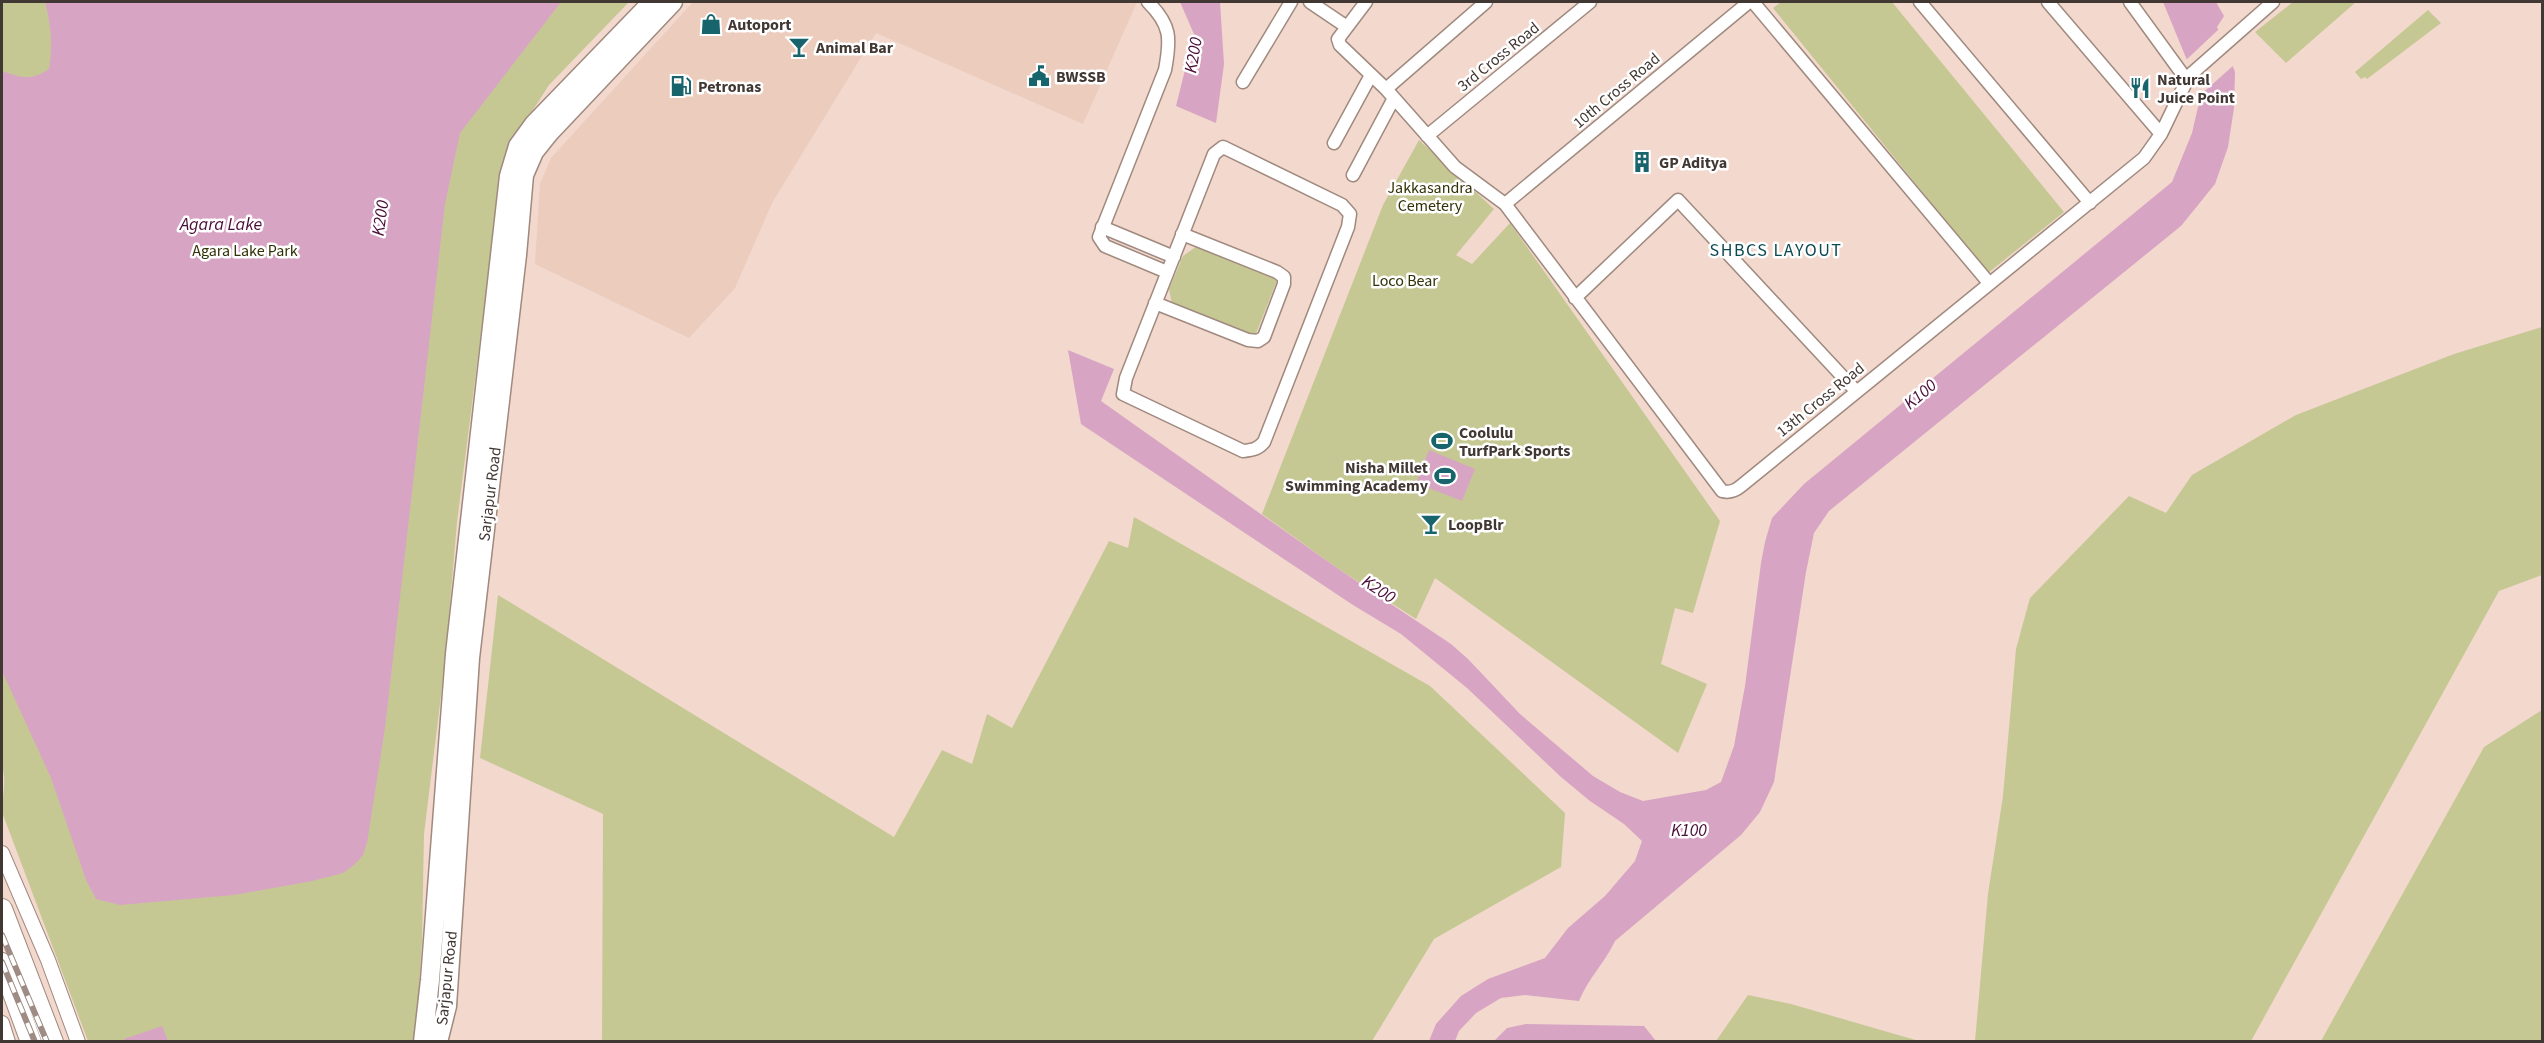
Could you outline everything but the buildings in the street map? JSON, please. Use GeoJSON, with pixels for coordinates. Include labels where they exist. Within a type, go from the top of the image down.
{"type":"FeatureCollection","features":[{"type":"Feature","properties":{"kind":"highway"},"geometry":{"type":"LineString","coordinates":[[2,909],[53,1041]]}},
{"type":"Feature","properties":{"kind":"highway"},"geometry":{"type":"LineString","coordinates":[[2,963],[31,1041]]}},
{"type":"Feature","properties":{"kind":"main road","name":"Sarjapur Road"},"geometry":{"type":"LineString","coordinates":[[438,1041],[447,1006],[470,658],[471,579],[506,202],[514,158],[518,146],[534,124],[652,2]]}},
{"type":"Feature","properties":{"kind":"main road","name":"Sarjapur Road"},"geometry":{"type":"LineString","coordinates":[[423,1041],[430,980],[455,654],[471,579],[524,175],[534,152],[550,132],[673,2]]}},
{"type":"Feature","properties":{"kind":"street"},"geometry":{"type":"LineString","coordinates":[[1148,2],[1163,17],[1168,31],[1169,51],[1165,70],[1099,237],[1105,246],[1167,272]]}},
{"type":"Feature","properties":{"kind":"street"},"geometry":{"type":"LineString","coordinates":[[1243,82],[1291,2]]}},
{"type":"Feature","properties":{"kind":"street"},"geometry":{"type":"LineString","coordinates":[[1310,2],[1347,27],[1366,2]]}},
{"type":"Feature","properties":{"kind":"street"},"geometry":{"type":"LineString","coordinates":[[1353,175],[1390,93],[1486,2]]}},
{"type":"Feature","properties":{"kind":"street","name":"3rd Cross Road"},"geometry":{"type":"LineString","coordinates":[[1427,136],[1590,2]]}},
{"type":"Feature","properties":{"kind":"street"},"geometry":{"type":"LineString","coordinates":[[1751,2],[1989,284]]}},
{"type":"Feature","properties":{"kind":"street","name":"10th Cross Road"},"geometry":{"type":"LineString","coordinates":[[1505,204],[1751,2]]}},
{"type":"Feature","properties":{"kind":"street"},"geometry":{"type":"LineString","coordinates":[[1920,2],[2090,203]]}},
{"type":"Feature","properties":{"kind":"street"},"geometry":{"type":"LineString","coordinates":[[2048,2],[2161,134]]}},
{"type":"Feature","properties":{"kind":"street"},"geometry":{"type":"LineString","coordinates":[[2130,2],[2187,78],[2273,2]]}},
{"type":"Feature","properties":{"kind":"street","name":"13th Cross Road"},"geometry":{"type":"LineString","coordinates":[[1347,27],[1338,39],[1340,45],[1390,93],[1455,167],[1505,204],[1722,490],[1726,492],[1733,492],[1741,486],[2144,158],[2161,134],[2187,78]]}},
{"type":"Feature","properties":{"kind":"street"},"geometry":{"type":"LineString","coordinates":[[1334,142],[1371,75]]}},
{"type":"Feature","properties":{"kind":"street"},"geometry":{"type":"LineString","coordinates":[[1223,147],[1342,205],[1350,214],[1348,227],[1264,442],[1260,447],[1243,451],[1123,394],[1126,378],[1173,257],[1214,154],[1223,147]]}},
{"type":"Feature","properties":{"kind":"street"},"geometry":{"type":"LineString","coordinates":[[1575,298],[1678,200],[1856,391]]}},
{"type":"Feature","properties":{"kind":"street"},"geometry":{"type":"LineString","coordinates":[[1102,227],[1173,257]]}},
{"type":"Feature","properties":{"kind":"street"},"geometry":{"type":"LineString","coordinates":[[1155,303],[1248,340],[1258,341],[1264,337],[1284,284],[1284,277],[1277,272],[1182,234]]}},
{"type":"Feature","properties":{"kind":"street"},"geometry":{"type":"LineString","coordinates":[[2,853],[48,960],[78,1041]]}},
{"type":"Feature","properties":{"kind":"street"},"geometry":{"type":"LineString","coordinates":[[2,1023],[8,1041]]}},
{"type":"Feature","properties":{"kind":"shaded area"},"geometry":{"type":"Polygon","coordinates":[[[693,2],[1137,2],[1083,124],[876,33],[772,203],[735,288],[689,338],[535,264],[540,184],[551,158],[693,2]]]}},
{"type":"Feature","properties":{"kind":"green space","name":"Agara Lake"},"geometry":{"type":"Polygon","coordinates":[[[2,2],[629,2],[549,85],[515,138],[501,175],[457,522],[445,663],[424,834],[422,941],[416,1033],[413,1041],[88,1041],[2,812],[4,783],[2,766],[2,2]]]}},
{"type":"Feature","properties":{"kind":"green space"},"geometry":{"type":"Polygon","coordinates":[[[1781,2],[1892,2],[2064,212],[1988,273],[1773,8],[1781,2]]]}},
{"type":"Feature","properties":{"kind":"green space"},"geometry":{"type":"Polygon","coordinates":[[[2293,2],[2356,2],[2286,63],[2255,32],[2293,2]]]}},
{"type":"Feature","properties":{"kind":"green space"},"geometry":{"type":"Polygon","coordinates":[[[2428,10],[2441,23],[2367,79],[2365,77],[2361,79],[2355,72],[2428,10]]]}},
{"type":"Feature","properties":{"kind":"green space"},"geometry":{"type":"Polygon","coordinates":[[[1419,140],[1494,209],[1456,255],[1472,264],[1510,223],[1720,521],[1693,613],[1675,608],[1661,664],[1707,684],[1678,753],[1435,578],[1416,619],[1337,568],[1262,514],[1383,205],[1419,140]]]}},
{"type":"Feature","properties":{"kind":"green space"},"geometry":{"type":"Polygon","coordinates":[[[1200,244],[1278,278],[1255,336],[1172,304],[1169,289],[1183,256],[1200,244]]]}},
{"type":"Feature","properties":{"kind":"green space"},"geometry":{"type":"Polygon","coordinates":[[[2542,327],[2542,575],[2499,591],[2251,1041],[1975,1041],[1988,894],[2003,796],[2016,649],[2030,598],[2129,496],[2166,513],[2192,475],[2296,415],[2454,354],[2542,327]]]}},
{"type":"Feature","properties":{"kind":"green space"},"geometry":{"type":"Polygon","coordinates":[[[1134,517],[1430,686],[1565,813],[1561,867],[1434,939],[1372,1041],[602,1041],[603,814],[480,758],[498,595],[894,837],[942,750],[972,764],[987,714],[1012,728],[1109,541],[1128,548],[1134,517]]]}},
{"type":"Feature","properties":{"kind":"green space"},"geometry":{"type":"Polygon","coordinates":[[[2542,710],[2542,1041],[2321,1041],[2484,747],[2542,710]]]}},
{"type":"Feature","properties":{"kind":"green space"},"geometry":{"type":"Polygon","coordinates":[[[1748,995],[1791,1004],[1919,1041],[1716,1041],[1748,995]]]}},
{"type":"Feature","properties":{"kind":"water","name":"Agara Lake"},"geometry":{"type":"Polygon","coordinates":[[[45,2],[561,2],[460,133],[445,204],[385,728],[367,843],[363,855],[343,873],[234,895],[120,905],[96,899],[86,880],[51,778],[2,671],[2,71],[31,77],[49,69],[51,36],[45,2]]]}},
{"type":"Feature","properties":{"kind":"water","name":"K200"},"geometry":{"type":"Polygon","coordinates":[[[1180,2],[1220,2],[1224,64],[1216,123],[1176,106],[1194,34],[1180,2]]]}},
{"type":"Feature","properties":{"kind":"water","name":"K100"},"geometry":{"type":"Polygon","coordinates":[[[2163,2],[2216,2],[2224,16],[2217,27],[2235,72],[2234,108],[2228,147],[2215,184],[2181,226],[1829,511],[1814,533],[1806,572],[1774,782],[1760,812],[1741,835],[1615,941],[1579,1001],[1525,995],[1501,998],[1476,1013],[1459,1031],[1455,1041],[1429,1041],[1436,1024],[1461,996],[1488,979],[1545,958],[1568,928],[1605,896],[1635,861],[1642,841],[1624,824],[1590,801],[1561,777],[1467,688],[1401,634],[1353,605],[1081,424],[1068,350],[1114,369],[1101,401],[1337,568],[1451,644],[1520,714],[1593,776],[1620,792],[1643,801],[1706,790],[1721,782],[1734,746],[1745,686],[1761,563],[1772,518],[1804,484],[2172,182],[2192,133],[2201,94],[2163,2]]]}},
{"type":"Feature","properties":{"kind":"water","name":"Nisha Millet Swimming Academy"},"geometry":{"type":"Polygon","coordinates":[[[1429,450],[1475,469],[1462,501],[1416,483],[1429,450]]]}},
{"type":"Feature","properties":{"kind":"water"},"geometry":{"type":"Polygon","coordinates":[[[1526,1024],[1644,1026],[1656,1041],[1494,1041],[1507,1028],[1526,1024]]]}},
{"type":"Feature","properties":{"kind":"water"},"geometry":{"type":"Polygon","coordinates":[[[162,1026],[168,1041],[125,1041],[124,1039],[162,1026]]]}},
{"type":"Feature","properties":{"kind":"pier"},"geometry":{"type":"Polygon","coordinates":[[[2219,29],[2234,65],[2198,97],[2185,61],[2219,29]]]}},
{"type":"Feature","properties":{"kind":"railway"},"geometry":{"type":"LineString","coordinates":[[2,935],[47,1042]]}},
{"type":"Feature","properties":{"kind":"railway"},"geometry":{"type":"LineString","coordinates":[[2,962],[35,1042]]}},
{"type":"Feature","properties":{"kind":"place","name":"Autoport"},"geometry":{"type":"Point","coordinates":[711,24]}},
{"type":"Feature","properties":{"kind":"place","name":"Animal Bar"},"geometry":{"type":"Point","coordinates":[799,47]}},
{"type":"Feature","properties":{"kind":"place","name":"BWSSB"},"geometry":{"type":"Point","coordinates":[1039,76]}},
{"type":"Feature","properties":{"kind":"place","name":"Petronas"},"geometry":{"type":"Point","coordinates":[681,86]}},
{"type":"Feature","properties":{"kind":"place","name":"Natural Juice Point"},"geometry":{"type":"Point","coordinates":[2140,88]}},
{"type":"Feature","properties":{"kind":"place","name":"GP Aditya"},"geometry":{"type":"Point","coordinates":[1642,162]}},
{"type":"Feature","properties":{"kind":"place","name":"Coolulu TurfPark Sports"},"geometry":{"type":"Point","coordinates":[1442,441]}},
{"type":"Feature","properties":{"kind":"place","name":"Nisha Millet Swimming Academy"},"geometry":{"type":"Point","coordinates":[1445,476]}},
{"type":"Feature","properties":{"kind":"place","name":"LoopBlr"},"geometry":{"type":"Point","coordinates":[1431,524]}},
{"type":"Feature","properties":{"kind":"district","name":"SHBCS LAYOUT"},"geometry":{"type":"Point","coordinates":[1776,250]}},
{"type":"Feature","properties":{"kind":"park label","name":"Jakkasandra Cemetery"},"geometry":{"type":"Point","coordinates":[1430,196]}},
{"type":"Feature","properties":{"kind":"park label","name":"Agara Lake Park"},"geometry":{"type":"Point","coordinates":[245,250]}},
{"type":"Feature","properties":{"kind":"park label","name":"Loco Bear"},"geometry":{"type":"Point","coordinates":[1405,280]}}]}
